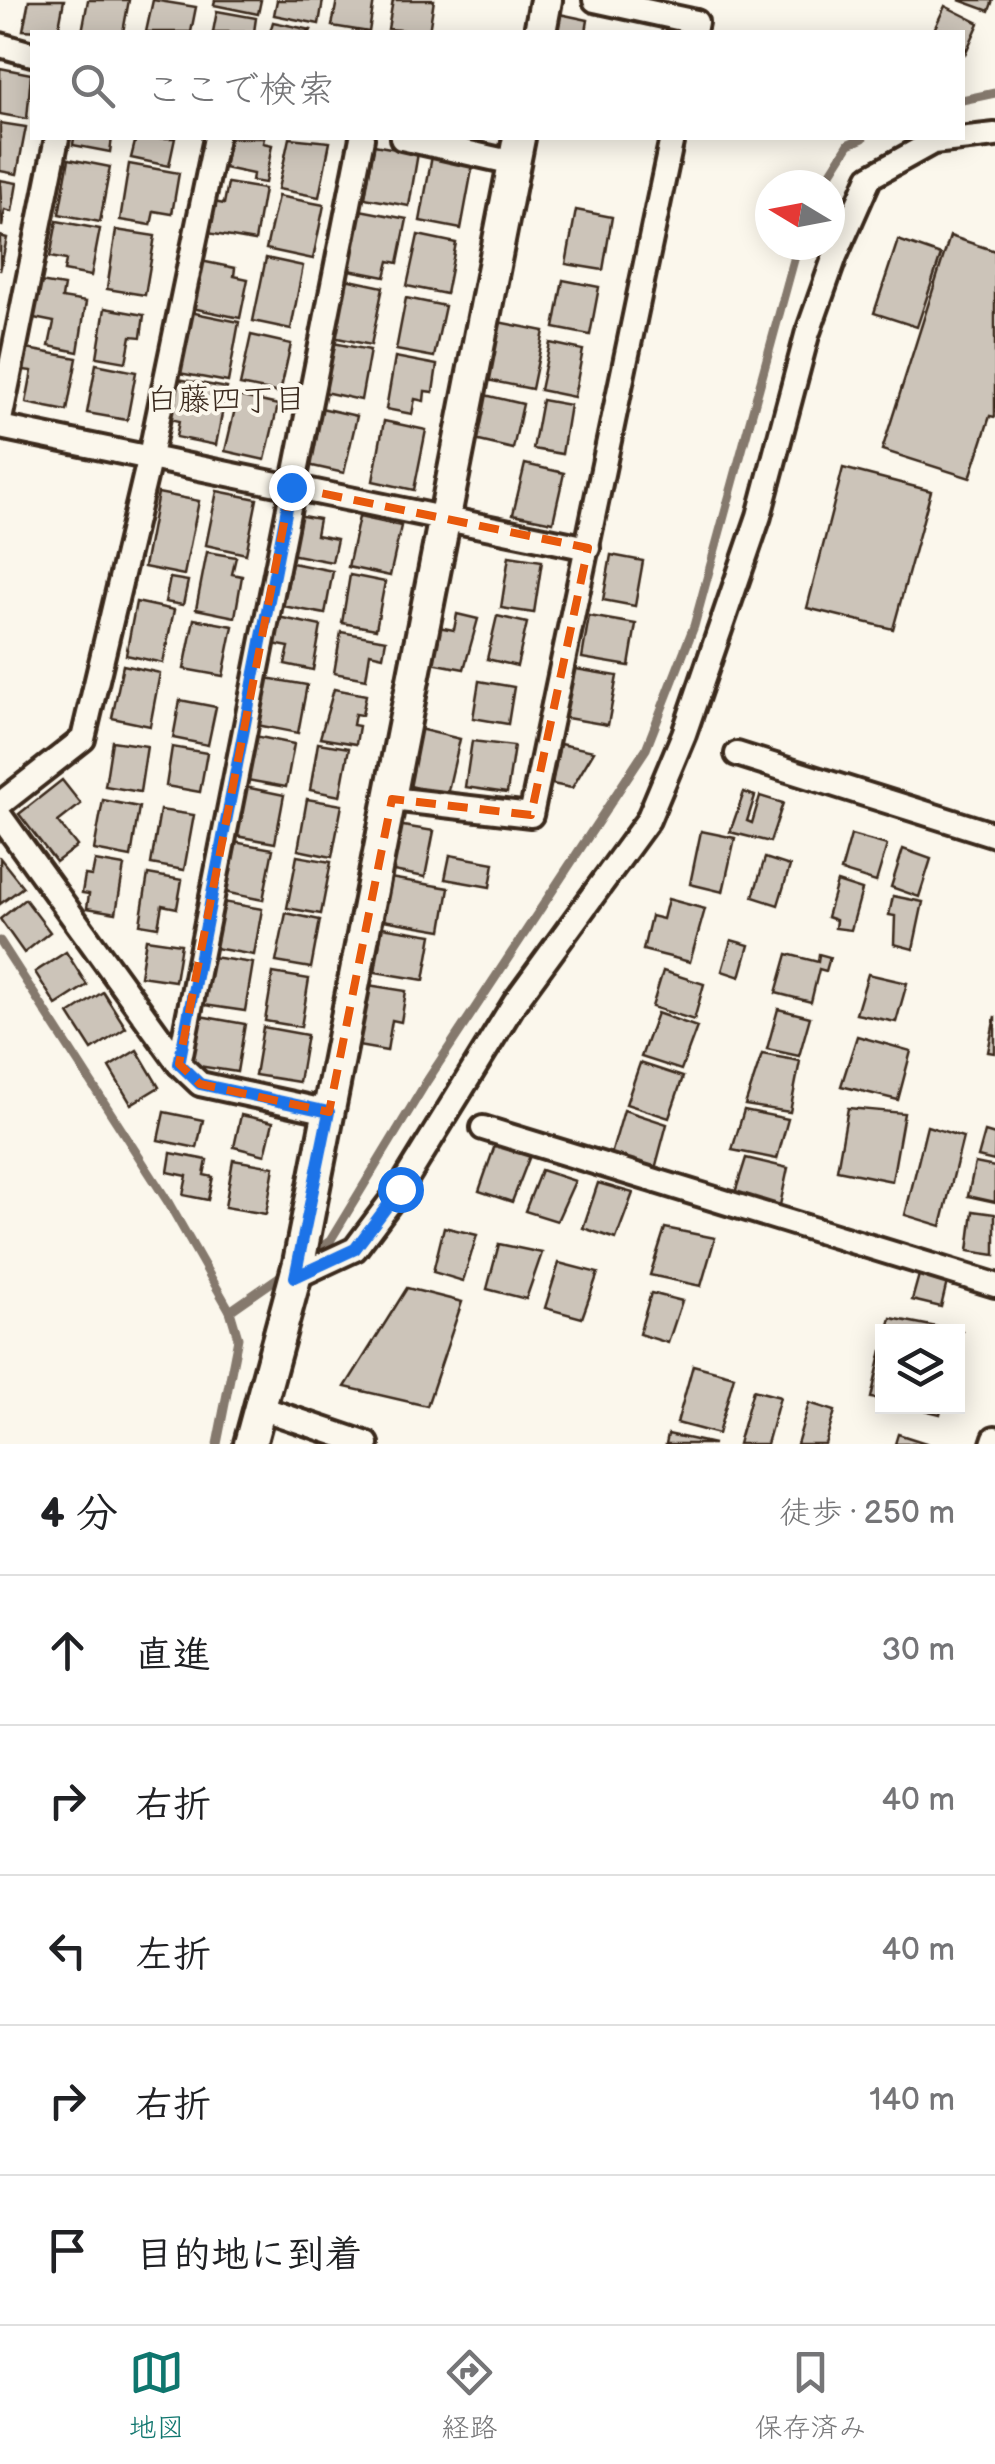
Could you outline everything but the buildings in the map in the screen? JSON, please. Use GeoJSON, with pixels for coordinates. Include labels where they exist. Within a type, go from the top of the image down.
{"type":"FeatureCollection","features":[{"type":"Feature","properties":{"kind":"street"},"geometry":{"type":"LineString","coordinates":[[540,30],[546,0]]}},
{"type":"Feature","properties":{"kind":"street"},"geometry":{"type":"LineString","coordinates":[[595,0],[696,22],[694,30]]}},
{"type":"Feature","properties":{"kind":"street"},"geometry":{"type":"LineString","coordinates":[[0,45],[30,53]]}},
{"type":"Feature","properties":{"kind":"street"},"geometry":{"type":"LineString","coordinates":[[965,138],[995,135]]}},
{"type":"Feature","properties":{"kind":"street"},"geometry":{"type":"LineString","coordinates":[[57,140],[0,424],[588,548]]}},
{"type":"Feature","properties":{"kind":"street"},"geometry":{"type":"LineString","coordinates":[[0,804],[83,739],[150,456],[216,140]]}},
{"type":"Feature","properties":{"kind":"street"},"geometry":{"type":"LineString","coordinates":[[179,1064],[362,140]]}},
{"type":"Feature","properties":{"kind":"street"},"geometry":{"type":"LineString","coordinates":[[250,1444],[297,1271],[517,150],[421,140]]}},
{"type":"Feature","properties":{"kind":"street"},"geometry":{"type":"LineString","coordinates":[[392,799],[531,815],[672,140]]}},
{"type":"Feature","properties":{"kind":"street"},"geometry":{"type":"LineString","coordinates":[[297,1271],[355,1249],[400,1189],[515,1002],[648,820],[684,734],[759,516],[807,335],[834,256],[870,178],[932,142],[950,140]]}},
{"type":"Feature","properties":{"kind":"street"},"geometry":{"type":"LineString","coordinates":[[737,754],[995,835]]}},
{"type":"Feature","properties":{"kind":"street"},"geometry":{"type":"LineString","coordinates":[[0,816],[179,1064],[200,1084],[329,1112]]}},
{"type":"Feature","properties":{"kind":"street"},"geometry":{"type":"LineString","coordinates":[[483,1128],[995,1285]]}},
{"type":"Feature","properties":{"kind":"street"},"geometry":{"type":"LineString","coordinates":[[258,1407],[367,1444]]}},
{"type":"Feature","properties":{"kind":"highlighted area"},"geometry":{"type":"Polygon","coordinates":[[[291,487],[588,548],[531,815],[392,799],[329,1112],[200,1084],[179,1064],[291,487]]]}},
{"type":"Feature","properties":{"kind":"waterway"},"geometry":{"type":"LineString","coordinates":[[965,99],[995,93]]}},
{"type":"Feature","properties":{"kind":"waterway"},"geometry":{"type":"LineString","coordinates":[[833,170],[849,144],[858,140]]}},
{"type":"Feature","properties":{"kind":"waterway"},"geometry":{"type":"LineString","coordinates":[[310,1255],[330,1241],[427,1081],[646,749],[694,626],[794,260]]}},
{"type":"Feature","properties":{"kind":"waterway"},"geometry":{"type":"LineString","coordinates":[[0,941],[168,1202],[230,1311],[289,1270]]}},
{"type":"Feature","properties":{"kind":"waterway"},"geometry":{"type":"LineString","coordinates":[[217,1444],[238,1338],[230,1311]]}},
{"type":"Feature","properties":{"kind":"district","name":"白藤四丁目"},"geometry":{"type":"Point","coordinates":[226,399]}},
{"type":"Feature","properties":{"kind":"route"},"geometry":{"type":"LineString","coordinates":[[291,487],[179,1064],[200,1084],[329,1112],[295,1277],[355,1249],[400,1189]]}}]}
